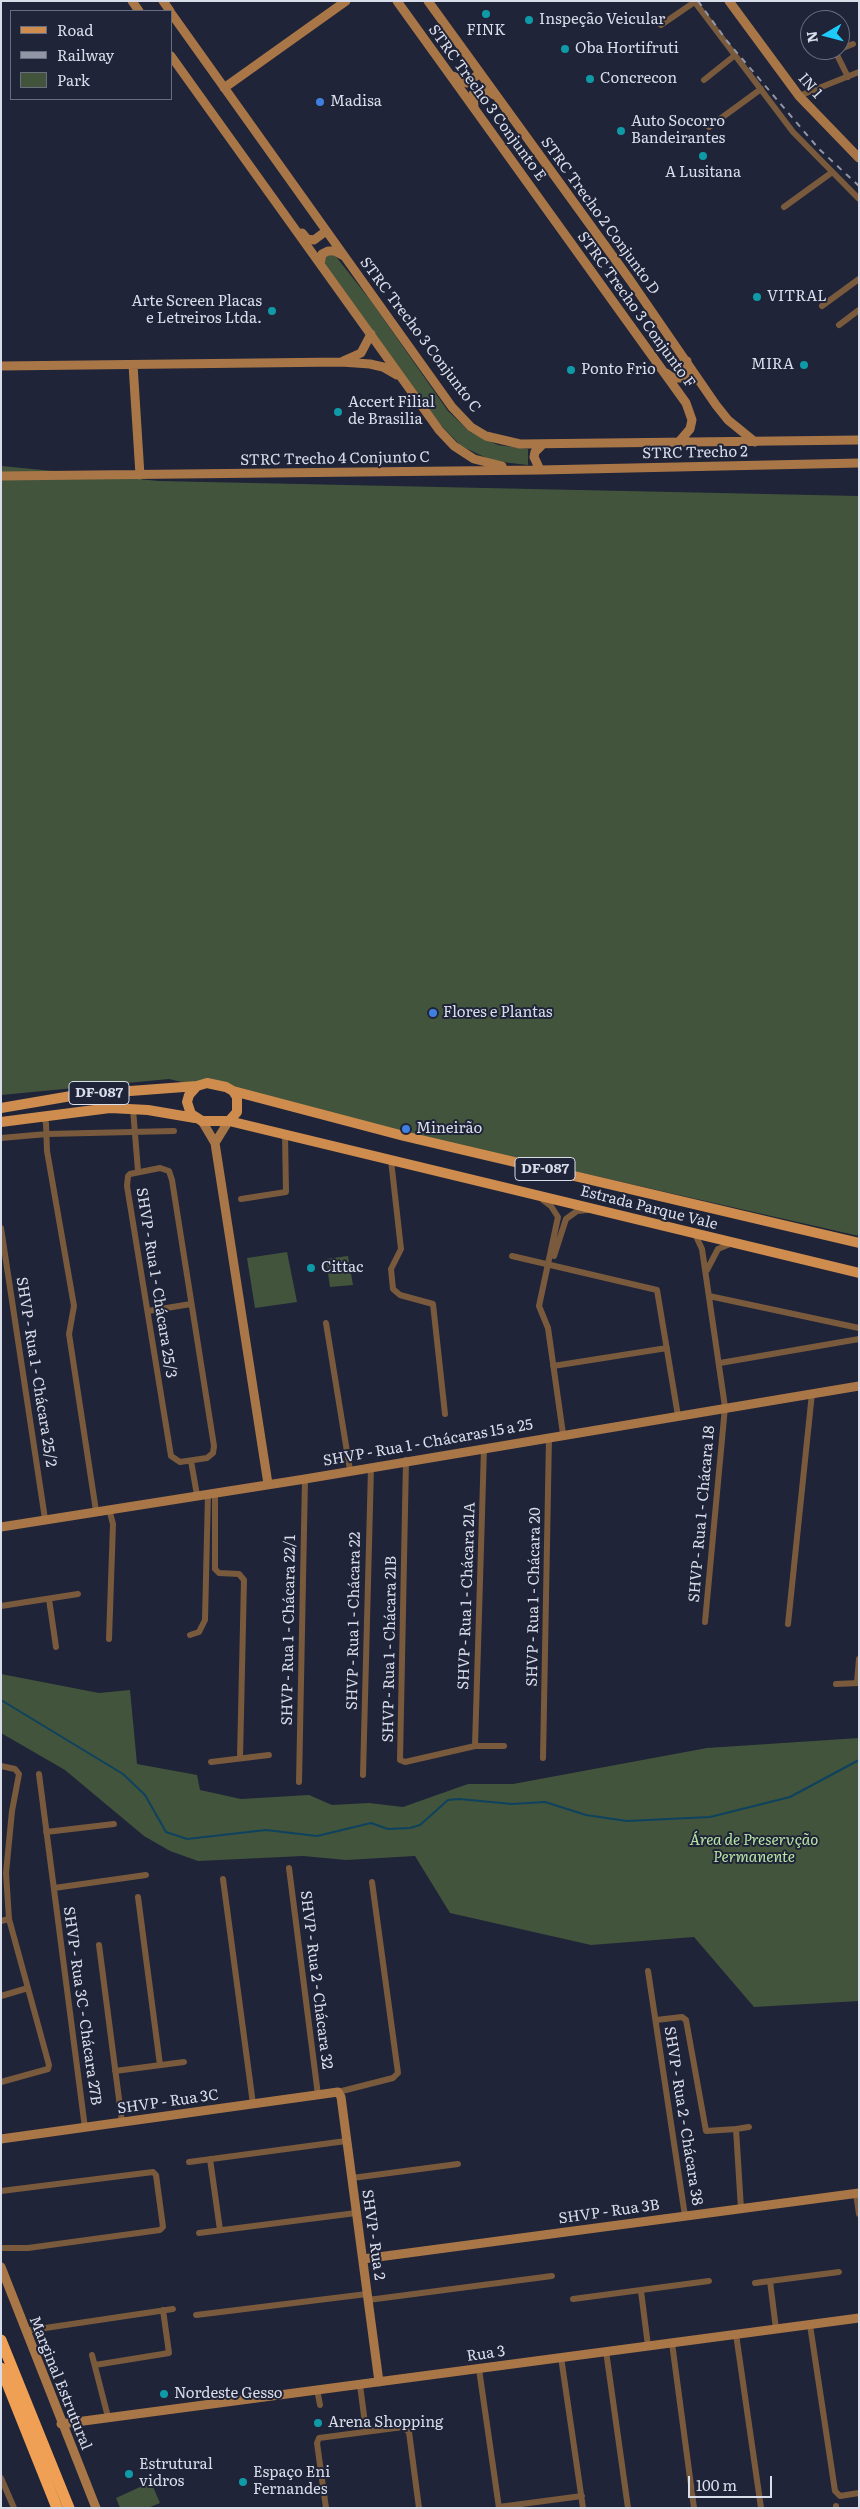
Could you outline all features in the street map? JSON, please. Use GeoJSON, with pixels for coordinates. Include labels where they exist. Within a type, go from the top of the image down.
{"type":"FeatureCollection","features":[{"type":"Feature","properties":{"kind":"highway"},"geometry":{"type":"LineString","coordinates":[[1,2340],[69,2508]]}},
{"type":"Feature","properties":{"kind":"highway"},"geometry":{"type":"LineString","coordinates":[[2,2370],[57,2508]]}},
{"type":"Feature","properties":{"kind":"main road","name":"DF-087"},"geometry":{"type":"LineString","coordinates":[[1,1108],[77,1095],[197,1086],[212,1083],[233,1091]]}},
{"type":"Feature","properties":{"kind":"main road"},"geometry":{"type":"LineString","coordinates":[[197,1086],[189,1095],[187,1102],[199,1120]]}},
{"type":"Feature","properties":{"kind":"main road"},"geometry":{"type":"LineString","coordinates":[[228,1122],[236,1115],[238,1106],[233,1091]]}},
{"type":"Feature","properties":{"kind":"main road","name":"Estrada Parque Vale"},"geometry":{"type":"LineString","coordinates":[[233,1091],[404,1136],[859,1244]]}},
{"type":"Feature","properties":{"kind":"main road","name":"DF-087"},"geometry":{"type":"LineString","coordinates":[[1,1122],[46,1118],[94,1109],[133,1109],[199,1120],[228,1122]]}},
{"type":"Feature","properties":{"kind":"main road","name":"Estrada Parque Vale"},"geometry":{"type":"LineString","coordinates":[[228,1122],[284,1134],[731,1244],[859,1273]]}},
{"type":"Feature","properties":{"kind":"street"},"geometry":{"type":"LineString","coordinates":[[224,88],[346,1]]}},
{"type":"Feature","properties":{"kind":"street","name":"STRC Trecho 3 Conjunto E"},"geometry":{"type":"LineString","coordinates":[[397,1],[536,196]]}},
{"type":"Feature","properties":{"kind":"street","name":"STRC Trecho 2 Conjunto D"},"geometry":{"type":"LineString","coordinates":[[428,1],[688,361],[728,420],[755,442]]}},
{"type":"Feature","properties":{"kind":"street","name":"IN 1"},"geometry":{"type":"LineString","coordinates":[[729,1],[770,60],[799,96],[859,158]]}},
{"type":"Feature","properties":{"kind":"street"},"geometry":{"type":"LineString","coordinates":[[661,26],[695,2],[793,132],[831,173],[859,199]]}},
{"type":"Feature","properties":{"kind":"street","name":"STRC Trecho 3 Conjunto C"},"geometry":{"type":"LineString","coordinates":[[172,13],[452,407],[471,427],[486,436],[503,442],[542,445],[678,443]]}},
{"type":"Feature","properties":{"kind":"street"},"geometry":{"type":"LineString","coordinates":[[704,80],[734,56]]}},
{"type":"Feature","properties":{"kind":"street"},"geometry":{"type":"LineString","coordinates":[[172,57],[439,430],[454,446],[474,458],[491,465],[536,470],[535,452],[542,445]]}},
{"type":"Feature","properties":{"kind":"street"},"geometry":{"type":"LineString","coordinates":[[840,60],[848,77]]}},
{"type":"Feature","properties":{"kind":"street"},"geometry":{"type":"LineString","coordinates":[[799,96],[859,72]]}},
{"type":"Feature","properties":{"kind":"street"},"geometry":{"type":"LineString","coordinates":[[449,73],[465,83],[472,81],[480,73]]}},
{"type":"Feature","properties":{"kind":"street"},"geometry":{"type":"LineString","coordinates":[[474,108],[473,94],[478,90],[484,89],[497,96]]}},
{"type":"Feature","properties":{"kind":"street"},"geometry":{"type":"LineString","coordinates":[[709,127],[761,89]]}},
{"type":"Feature","properties":{"kind":"street"},"geometry":{"type":"LineString","coordinates":[[784,207],[831,173]]}},
{"type":"Feature","properties":{"kind":"street","name":"STRC Trecho 3 Conjunto F"},"geometry":{"type":"LineString","coordinates":[[536,196],[664,371],[691,413],[690,429],[678,443]]}},
{"type":"Feature","properties":{"kind":"street"},"geometry":{"type":"LineString","coordinates":[[280,209],[292,218],[307,239],[314,240],[326,231]]}},
{"type":"Feature","properties":{"kind":"street"},"geometry":{"type":"LineString","coordinates":[[320,264],[322,254],[328,251],[335,251],[344,256]]}},
{"type":"Feature","properties":{"kind":"street"},"geometry":{"type":"LineString","coordinates":[[822,306],[859,279]]}},
{"type":"Feature","properties":{"kind":"street"},"geometry":{"type":"LineString","coordinates":[[839,325],[859,310]]}},
{"type":"Feature","properties":{"kind":"street"},"geometry":{"type":"LineString","coordinates":[[341,362],[361,353],[371,334]]}},
{"type":"Feature","properties":{"kind":"street"},"geometry":{"type":"LineString","coordinates":[[664,371],[673,378],[682,378],[687,372],[688,361]]}},
{"type":"Feature","properties":{"kind":"street"},"geometry":{"type":"LineString","coordinates":[[1,366],[341,362],[383,368],[400,376]]}},
{"type":"Feature","properties":{"kind":"street"},"geometry":{"type":"LineString","coordinates":[[133,365],[140,475]]}},
{"type":"Feature","properties":{"kind":"street","name":"STRC Trecho 2"},"geometry":{"type":"LineString","coordinates":[[678,443],[859,440]]}},
{"type":"Feature","properties":{"kind":"street","name":"STRC Trecho 2"},"geometry":{"type":"LineString","coordinates":[[536,470],[859,463]]}},
{"type":"Feature","properties":{"kind":"street","name":"STRC Trecho 4 Conjunto C"},"geometry":{"type":"LineString","coordinates":[[1,476],[536,470]]}},
{"type":"Feature","properties":{"kind":"street"},"geometry":{"type":"LineString","coordinates":[[133,1109],[138,1171]]}},
{"type":"Feature","properties":{"kind":"street"},"geometry":{"type":"LineString","coordinates":[[46,1118],[47,1151],[74,1306],[69,1334],[96,1511]]}},
{"type":"Feature","properties":{"kind":"street"},"geometry":{"type":"LineString","coordinates":[[199,1120],[215,1143],[268,1484]]}},
{"type":"Feature","properties":{"kind":"street"},"geometry":{"type":"LineString","coordinates":[[215,1143],[228,1122]]}},
{"type":"Feature","properties":{"kind":"street"},"geometry":{"type":"LineString","coordinates":[[1,1138],[47,1134],[174,1130]]}},
{"type":"Feature","properties":{"kind":"street"},"geometry":{"type":"LineString","coordinates":[[241,1200],[286,1192],[284,1134]]}},
{"type":"Feature","properties":{"kind":"street"},"geometry":{"type":"LineString","coordinates":[[391,1160],[401,1249],[391,1269],[394,1289],[400,1295],[433,1304],[445,1414]]}},
{"type":"Feature","properties":{"kind":"street","name":"SHVP - Rua 1 - Chácara 25/3"},"geometry":{"type":"LineString","coordinates":[[163,1168],[169,1171],[171,1175],[191,1304],[214,1450],[212,1456],[207,1458],[177,1462],[171,1456],[127,1186],[128,1176],[138,1171],[163,1168]]}},
{"type":"Feature","properties":{"kind":"street"},"geometry":{"type":"LineString","coordinates":[[534,1196],[549,1203],[558,1217],[549,1267],[539,1306],[548,1328],[563,1434]]}},
{"type":"Feature","properties":{"kind":"street"},"geometry":{"type":"LineString","coordinates":[[549,1267],[566,1219],[577,1211],[595,1210]]}},
{"type":"Feature","properties":{"kind":"street"},"geometry":{"type":"LineString","coordinates":[[558,1217],[566,1219]]}},
{"type":"Feature","properties":{"kind":"street","name":"SHVP - Rua 1 - Chácara 25/2"},"geometry":{"type":"LineString","coordinates":[[1,1228],[45,1519]]}},
{"type":"Feature","properties":{"kind":"street","name":"SHVP - Rua 1 - Chácara 18"},"geometry":{"type":"LineString","coordinates":[[695,1234],[702,1249],[706,1271],[725,1408],[705,1622]]}},
{"type":"Feature","properties":{"kind":"street"},"geometry":{"type":"LineString","coordinates":[[706,1271],[715,1253],[721,1246],[731,1244]]}},
{"type":"Feature","properties":{"kind":"street"},"geometry":{"type":"LineString","coordinates":[[702,1249],[715,1253]]}},
{"type":"Feature","properties":{"kind":"street"},"geometry":{"type":"LineString","coordinates":[[512,1256],[549,1267],[657,1290],[678,1416]]}},
{"type":"Feature","properties":{"kind":"street"},"geometry":{"type":"LineString","coordinates":[[709,1296],[859,1328]]}},
{"type":"Feature","properties":{"kind":"street"},"geometry":{"type":"LineString","coordinates":[[148,1311],[191,1304]]}},
{"type":"Feature","properties":{"kind":"street"},"geometry":{"type":"LineString","coordinates":[[326,1323],[350,1470]]}},
{"type":"Feature","properties":{"kind":"street"},"geometry":{"type":"LineString","coordinates":[[720,1363],[859,1339]]}},
{"type":"Feature","properties":{"kind":"street"},"geometry":{"type":"LineString","coordinates":[[553,1366],[667,1348]]}},
{"type":"Feature","properties":{"kind":"street","name":"SHVP - Rua 1 - Chácaras 15 a 25"},"geometry":{"type":"LineString","coordinates":[[1,1526],[211,1492],[305,1479],[406,1460],[859,1386]]}},
{"type":"Feature","properties":{"kind":"street"},"geometry":{"type":"LineString","coordinates":[[788,1624],[812,1393]]}},
{"type":"Feature","properties":{"kind":"street","name":"SHVP - Rua 1 - Chácara 20"},"geometry":{"type":"LineString","coordinates":[[543,1758],[549,1437]]}},
{"type":"Feature","properties":{"kind":"street","name":"SHVP - Rua 1 - Chácara 21A"},"geometry":{"type":"LineString","coordinates":[[475,1746],[484,1448]]}},
{"type":"Feature","properties":{"kind":"street","name":"SHVP - Rua 1 - Chácara 21B"},"geometry":{"type":"LineString","coordinates":[[406,1460],[400,1760],[406,1762],[475,1746]]}},
{"type":"Feature","properties":{"kind":"street"},"geometry":{"type":"LineString","coordinates":[[191,1461],[197,1495]]}},
{"type":"Feature","properties":{"kind":"street","name":"SHVP - Rua 1 - Chácara 22"},"geometry":{"type":"LineString","coordinates":[[363,1775],[371,1467]]}},
{"type":"Feature","properties":{"kind":"street","name":"SHVP - Rua 1 - Chácara 22/1"},"geometry":{"type":"LineString","coordinates":[[299,1782],[305,1479]]}},
{"type":"Feature","properties":{"kind":"street"},"geometry":{"type":"LineString","coordinates":[[190,1636],[199,1632],[202,1627],[206,1608],[211,1492]]}},
{"type":"Feature","properties":{"kind":"street"},"geometry":{"type":"LineString","coordinates":[[211,1492],[215,1570],[219,1573],[239,1574],[244,1580],[240,1758]]}},
{"type":"Feature","properties":{"kind":"street"},"geometry":{"type":"LineString","coordinates":[[109,1509],[113,1524],[109,1639]]}},
{"type":"Feature","properties":{"kind":"street"},"geometry":{"type":"LineString","coordinates":[[1,1606],[78,1594]]}},
{"type":"Feature","properties":{"kind":"street"},"geometry":{"type":"LineString","coordinates":[[49,1599],[56,1647]]}},
{"type":"Feature","properties":{"kind":"street"},"geometry":{"type":"LineString","coordinates":[[836,1684],[858,1683],[859,1659]]}},
{"type":"Feature","properties":{"kind":"street"},"geometry":{"type":"LineString","coordinates":[[475,1746],[504,1746]]}},
{"type":"Feature","properties":{"kind":"street"},"geometry":{"type":"LineString","coordinates":[[211,1762],[269,1755]]}},
{"type":"Feature","properties":{"kind":"street"},"geometry":{"type":"LineString","coordinates":[[1,1766],[15,1770],[19,1774],[12,1811],[6,1873],[9,1919],[49,2068],[1,2082]]}},
{"type":"Feature","properties":{"kind":"street","name":"SHVP - Rua 3C - Chácara 27B"},"geometry":{"type":"LineString","coordinates":[[39,1774],[85,2128]]}},
{"type":"Feature","properties":{"kind":"street"},"geometry":{"type":"LineString","coordinates":[[46,1832],[114,1824]]}},
{"type":"Feature","properties":{"kind":"street","name":"SHVP - Rua 2 - Chácara 32"},"geometry":{"type":"LineString","coordinates":[[289,1868],[318,2095]]}},
{"type":"Feature","properties":{"kind":"street","name":"SHVP - Rua 3C - Chácara 27B"},"geometry":{"type":"LineString","coordinates":[[54,1888],[146,1875]]}},
{"type":"Feature","properties":{"kind":"street"},"geometry":{"type":"LineString","coordinates":[[224,1879],[252,2104]]}},
{"type":"Feature","properties":{"kind":"street"},"geometry":{"type":"LineString","coordinates":[[338,2092],[393,2078],[398,2073],[372,1882]]}},
{"type":"Feature","properties":{"kind":"street"},"geometry":{"type":"LineString","coordinates":[[138,1898],[160,2065]]}},
{"type":"Feature","properties":{"kind":"street"},"geometry":{"type":"LineString","coordinates":[[1,1920],[9,1919]]}},
{"type":"Feature","properties":{"kind":"street"},"geometry":{"type":"LineString","coordinates":[[99,1945],[122,2122]]}},
{"type":"Feature","properties":{"kind":"street","name":"SHVP - Rua 2 - Chácara 38"},"geometry":{"type":"LineString","coordinates":[[648,1971],[685,2216]]}},
{"type":"Feature","properties":{"kind":"street"},"geometry":{"type":"LineString","coordinates":[[1,1996],[28,1988]]}},
{"type":"Feature","properties":{"kind":"street","name":"SHVP - Rua 2 - Chácara 38"},"geometry":{"type":"LineString","coordinates":[[656,2020],[682,2017],[686,2020],[706,2131],[749,2127]]}},
{"type":"Feature","properties":{"kind":"street"},"geometry":{"type":"LineString","coordinates":[[115,2071],[184,2062]]}},
{"type":"Feature","properties":{"kind":"street","name":"SHVP - Rua 3C"},"geometry":{"type":"LineString","coordinates":[[1,2139],[338,2092]]}},
{"type":"Feature","properties":{"kind":"street","name":"SHVP - Rua 2"},"geometry":{"type":"LineString","coordinates":[[338,2092],[341,2097],[379,2382]]}},
{"type":"Feature","properties":{"kind":"street"},"geometry":{"type":"LineString","coordinates":[[736,2129],[740,2209]]}},
{"type":"Feature","properties":{"kind":"street"},"geometry":{"type":"LineString","coordinates":[[189,2162],[346,2141]]}},
{"type":"Feature","properties":{"kind":"street"},"geometry":{"type":"LineString","coordinates":[[210,2159],[220,2230]]}},
{"type":"Feature","properties":{"kind":"street"},"geometry":{"type":"LineString","coordinates":[[352,2178],[458,2164]]}},
{"type":"Feature","properties":{"kind":"street"},"geometry":{"type":"LineString","coordinates":[[1,2192],[153,2172],[156,2175],[164,2227],[160,2230],[28,2248],[2,2248]]}},
{"type":"Feature","properties":{"kind":"street"},"geometry":{"type":"LineString","coordinates":[[858,2193],[859,2214]]}},
{"type":"Feature","properties":{"kind":"street","name":"SHVP - Rua 3B"},"geometry":{"type":"LineString","coordinates":[[363,2259],[858,2193]]}},
{"type":"Feature","properties":{"kind":"street"},"geometry":{"type":"LineString","coordinates":[[199,2234],[356,2213]]}},
{"type":"Feature","properties":{"kind":"street","name":"Marginal Estrutural"},"geometry":{"type":"LineString","coordinates":[[1,2267],[96,2508]]}},
{"type":"Feature","properties":{"kind":"street"},"geometry":{"type":"LineString","coordinates":[[755,2283],[839,2272]]}},
{"type":"Feature","properties":{"kind":"street"},"geometry":{"type":"LineString","coordinates":[[196,2315],[552,2276]]}},
{"type":"Feature","properties":{"kind":"street"},"geometry":{"type":"LineString","coordinates":[[573,2299],[641,2292],[708,2281]]}},
{"type":"Feature","properties":{"kind":"street"},"geometry":{"type":"LineString","coordinates":[[770,2281],[776,2329]]}},
{"type":"Feature","properties":{"kind":"street"},"geometry":{"type":"LineString","coordinates":[[641,2292],[648,2346]]}},
{"type":"Feature","properties":{"kind":"street"},"geometry":{"type":"LineString","coordinates":[[25,2331],[173,2309]]}},
{"type":"Feature","properties":{"kind":"street"},"geometry":{"type":"LineString","coordinates":[[95,2365],[167,2354],[169,2350],[163,2310]]}},
{"type":"Feature","properties":{"kind":"street","name":"Rua 3"},"geometry":{"type":"LineString","coordinates":[[62,2424],[859,2318]]}},
{"type":"Feature","properties":{"kind":"street"},"geometry":{"type":"LineString","coordinates":[[810,2325],[835,2491],[840,2496],[859,2493]]}},
{"type":"Feature","properties":{"kind":"street"},"geometry":{"type":"LineString","coordinates":[[736,2334],[761,2508]]}},
{"type":"Feature","properties":{"kind":"street"},"geometry":{"type":"LineString","coordinates":[[672,2343],[694,2508]]}},
{"type":"Feature","properties":{"kind":"street"},"geometry":{"type":"LineString","coordinates":[[606,2351],[628,2508]]}},
{"type":"Feature","properties":{"kind":"street"},"geometry":{"type":"LineString","coordinates":[[92,2354],[108,2418]]}},
{"type":"Feature","properties":{"kind":"street"},"geometry":{"type":"LineString","coordinates":[[561,2358],[583,2508]]}},
{"type":"Feature","properties":{"kind":"street"},"geometry":{"type":"LineString","coordinates":[[478,2368],[499,2507],[582,2496]]}},
{"type":"Feature","properties":{"kind":"street"},"geometry":{"type":"LineString","coordinates":[[360,2385],[366,2431]]}},
{"type":"Feature","properties":{"kind":"street"},"geometry":{"type":"LineString","coordinates":[[317,2389],[320,2405]]}},
{"type":"Feature","properties":{"kind":"street"},"geometry":{"type":"LineString","coordinates":[[326,2508],[317,2440],[320,2437],[403,2427],[409,2432],[419,2508]]}},
{"type":"Feature","properties":{"kind":"street"},"geometry":{"type":"LineString","coordinates":[[1,2478],[14,2508]]}},
{"type":"Feature","properties":{"kind":"green space"},"geometry":{"type":"Polygon","coordinates":[[[334,254],[371,301],[448,411],[470,432],[498,445],[528,449],[528,465],[493,461],[461,446],[437,421],[324,262],[326,256],[334,254]]]}},
{"type":"Feature","properties":{"kind":"green space"},"geometry":{"type":"Polygon","coordinates":[[[1,466],[159,481],[859,496],[859,1236],[169,1079],[1,1095],[1,466]]]}},
{"type":"Feature","properties":{"kind":"green space"},"geometry":{"type":"Polygon","coordinates":[[[287,1252],[297,1302],[255,1308],[247,1258],[287,1252]]]}},
{"type":"Feature","properties":{"kind":"green space"},"geometry":{"type":"Polygon","coordinates":[[[348,1256],[353,1285],[330,1287],[326,1259],[348,1256]]]}},
{"type":"Feature","properties":{"kind":"green space","name":"Área de Preservção Permanente"},"geometry":{"type":"Polygon","coordinates":[[[1,1674],[99,1693],[130,1690],[137,1764],[197,1775],[200,1790],[241,1799],[309,1795],[332,1805],[369,1803],[403,1807],[468,1784],[513,1784],[707,1748],[859,1738],[859,2001],[754,2007],[694,1937],[591,1945],[450,1913],[415,1856],[346,1860],[303,1856],[198,1861],[170,1851],[144,1836],[65,1770],[1,1733],[1,1674]]]}},
{"type":"Feature","properties":{"kind":"green space"},"geometry":{"type":"Polygon","coordinates":[[[151,2482],[160,2503],[148,2508],[120,2508],[116,2498],[151,2482]]]}},
{"type":"Feature","properties":{"kind":"waterway"},"geometry":{"type":"LineString","coordinates":[[1,1700],[123,1774],[145,1795],[166,1832],[187,1839],[266,1830],[317,1836],[371,1823],[388,1829],[410,1828],[420,1825],[448,1800],[459,1799],[512,1804],[545,1802],[586,1815],[627,1821],[710,1817],[790,1797],[859,1760]]}},
{"type":"Feature","properties":{"kind":"railway"},"geometry":{"type":"LineString","coordinates":[[698,1],[727,41],[819,149],[859,186]]}},
{"type":"Feature","properties":{"kind":"place","name":"FINK"},"geometry":{"type":"Point","coordinates":[486,14]}},
{"type":"Feature","properties":{"kind":"place","name":"Inspeção Veicular"},"geometry":{"type":"Point","coordinates":[529,20]}},
{"type":"Feature","properties":{"kind":"place","name":"Oba Hortifruti"},"geometry":{"type":"Point","coordinates":[565,49]}},
{"type":"Feature","properties":{"kind":"place","name":"Concrecon"},"geometry":{"type":"Point","coordinates":[590,79]}},
{"type":"Feature","properties":{"kind":"place","name":"Madisa"},"geometry":{"type":"Point","coordinates":[320,102]}},
{"type":"Feature","properties":{"kind":"place","name":"Auto Socorro Bandeirantes"},"geometry":{"type":"Point","coordinates":[621,131]}},
{"type":"Feature","properties":{"kind":"place","name":"A Lusitana"},"geometry":{"type":"Point","coordinates":[703,156]}},
{"type":"Feature","properties":{"kind":"place","name":"VITRAL"},"geometry":{"type":"Point","coordinates":[757,297]}},
{"type":"Feature","properties":{"kind":"place","name":"Arte Screen Placas e Letreiros Ltda."},"geometry":{"type":"Point","coordinates":[272,311]}},
{"type":"Feature","properties":{"kind":"place","name":"MIRA"},"geometry":{"type":"Point","coordinates":[804,365]}},
{"type":"Feature","properties":{"kind":"place","name":"Ponto Frio"},"geometry":{"type":"Point","coordinates":[571,370]}},
{"type":"Feature","properties":{"kind":"place","name":"Accert Filial de Brasilia"},"geometry":{"type":"Point","coordinates":[338,412]}},
{"type":"Feature","properties":{"kind":"place","name":"Flores e Plantas"},"geometry":{"type":"Point","coordinates":[433,1013]}},
{"type":"Feature","properties":{"kind":"place","name":"Mineirão"},"geometry":{"type":"Point","coordinates":[406,1129]}},
{"type":"Feature","properties":{"kind":"place","name":"Cittac"},"geometry":{"type":"Point","coordinates":[311,1268]}},
{"type":"Feature","properties":{"kind":"place","name":"Nordeste Gesso"},"geometry":{"type":"Point","coordinates":[164,2394]}},
{"type":"Feature","properties":{"kind":"place","name":"Arena Shopping"},"geometry":{"type":"Point","coordinates":[318,2423]}},
{"type":"Feature","properties":{"kind":"place","name":"Estrutural vidros"},"geometry":{"type":"Point","coordinates":[129,2474]}},
{"type":"Feature","properties":{"kind":"place","name":"Espaço Eni Fernandes"},"geometry":{"type":"Point","coordinates":[243,2482]}}]}
